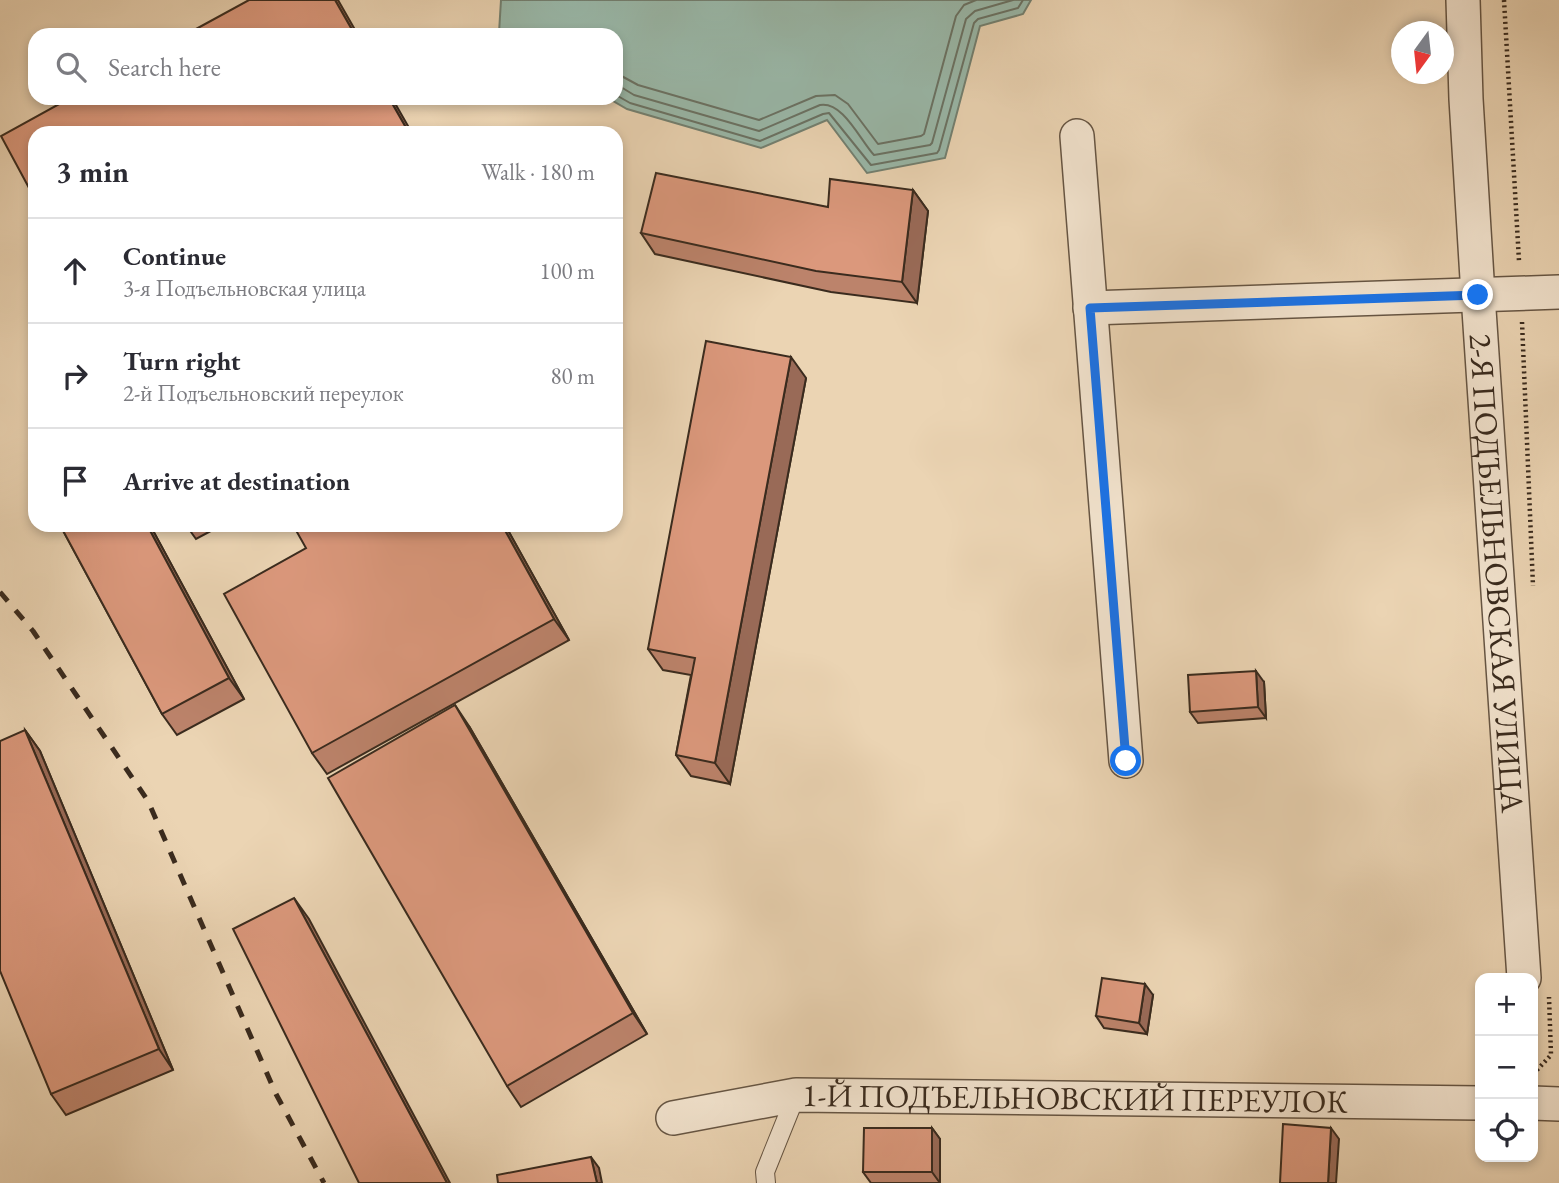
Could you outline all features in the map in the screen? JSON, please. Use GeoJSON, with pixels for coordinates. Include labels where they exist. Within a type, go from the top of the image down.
{"type":"FeatureCollection","features":[{"type":"Feature","properties":{"kind":"street","name":"2-Я ПОДЪЕЛЬНОВСКАЯ УЛИЦА"},"geometry":{"type":"LineString","coordinates":[[1463,0],[1478,295],[1535,973]]}},
{"type":"Feature","properties":{"kind":"street"},"geometry":{"type":"LineString","coordinates":[[1077,136],[1126,761]]}},
{"type":"Feature","properties":{"kind":"street"},"geometry":{"type":"LineString","coordinates":[[1090,308],[1559,292]]}},
{"type":"Feature","properties":{"kind":"street","name":"1-Й ПОДЪЕЛЬНОВСКИЙ ПЕРЕУЛОК"},"geometry":{"type":"LineString","coordinates":[[673,1118],[796,1095],[1475,1103]]}},
{"type":"Feature","properties":{"kind":"street"},"geometry":{"type":"LineString","coordinates":[[1538,1103],[1559,1104]]}},
{"type":"Feature","properties":{"kind":"lane"},"geometry":{"type":"LineString","coordinates":[[766,1183],[765,1172],[796,1095]]}},
{"type":"Feature","properties":{"kind":"path"},"geometry":{"type":"LineString","coordinates":[[1504,0],[1521,293],[1533,598]]}},
{"type":"Feature","properties":{"kind":"path"},"geometry":{"type":"LineString","coordinates":[[1538,992],[1551,1055],[1538,1069]]}},
{"type":"Feature","properties":{"kind":"water"},"geometry":{"type":"Polygon","coordinates":[[[501,0],[1031,0],[1023,14],[980,26],[945,158],[867,173],[827,120],[761,148],[620,105],[623,105],[623,28],[499,28],[501,0]]]}},
{"type":"Feature","properties":{"kind":"building"},"geometry":{"type":"Polygon","coordinates":[[[249,0],[335,0],[351,28],[198,28],[249,0]]]}},
{"type":"Feature","properties":{"kind":"building"},"geometry":{"type":"Polygon","coordinates":[[[57,105],[393,105],[405,126],[28,126],[28,186],[1,136],[57,105]]]}},
{"type":"Feature","properties":{"kind":"building"},"geometry":{"type":"Polygon","coordinates":[[[656,173],[828,207],[830,179],[913,190],[902,282],[816,271],[641,233],[656,173]]]}},
{"type":"Feature","properties":{"kind":"building"},"geometry":{"type":"Polygon","coordinates":[[[706,341],[791,357],[715,763],[676,755],[695,658],[648,649],[706,341]]]}},
{"type":"Feature","properties":{"kind":"building"},"geometry":{"type":"Polygon","coordinates":[[[64,532],[151,532],[229,678],[162,714],[64,532]]]}},
{"type":"Feature","properties":{"kind":"building"},"geometry":{"type":"Polygon","coordinates":[[[297,532],[506,532],[554,619],[312,753],[224,594],[306,548],[297,532]]]}},
{"type":"Feature","properties":{"kind":"building"},"geometry":{"type":"Polygon","coordinates":[[[1256,671],[1258,707],[1190,712],[1188,675],[1256,671]]]}},
{"type":"Feature","properties":{"kind":"building"},"geometry":{"type":"Polygon","coordinates":[[[455,705],[633,1013],[507,1086],[328,778],[455,705]]]}},
{"type":"Feature","properties":{"kind":"building"},"geometry":{"type":"Polygon","coordinates":[[[25,730],[159,1049],[51,1094],[0,971],[0,741],[25,730]]]}},
{"type":"Feature","properties":{"kind":"building"},"geometry":{"type":"Polygon","coordinates":[[[294,898],[447,1183],[359,1183],[233,929],[294,898]]]}},
{"type":"Feature","properties":{"kind":"building"},"geometry":{"type":"Polygon","coordinates":[[[1102,978],[1145,984],[1139,1023],[1096,1016],[1102,978]]]}},
{"type":"Feature","properties":{"kind":"building"},"geometry":{"type":"Polygon","coordinates":[[[1283,1124],[1331,1128],[1328,1183],[1280,1183],[1283,1124]]]}},
{"type":"Feature","properties":{"kind":"building"},"geometry":{"type":"Polygon","coordinates":[[[864,1128],[932,1128],[932,1172],[863,1172],[864,1128]]]}},
{"type":"Feature","properties":{"kind":"building"},"geometry":{"type":"Polygon","coordinates":[[[591,1157],[597,1183],[498,1183],[497,1175],[591,1157]]]}},
{"type":"Feature","properties":{"kind":"railway"},"geometry":{"type":"LineString","coordinates":[[0,592],[33,631],[148,801],[276,1094],[324,1183]]}},
{"type":"Feature","properties":{"kind":"route"},"geometry":{"type":"LineString","coordinates":[[1126,761],[1090,308],[1478,295]]}}]}
